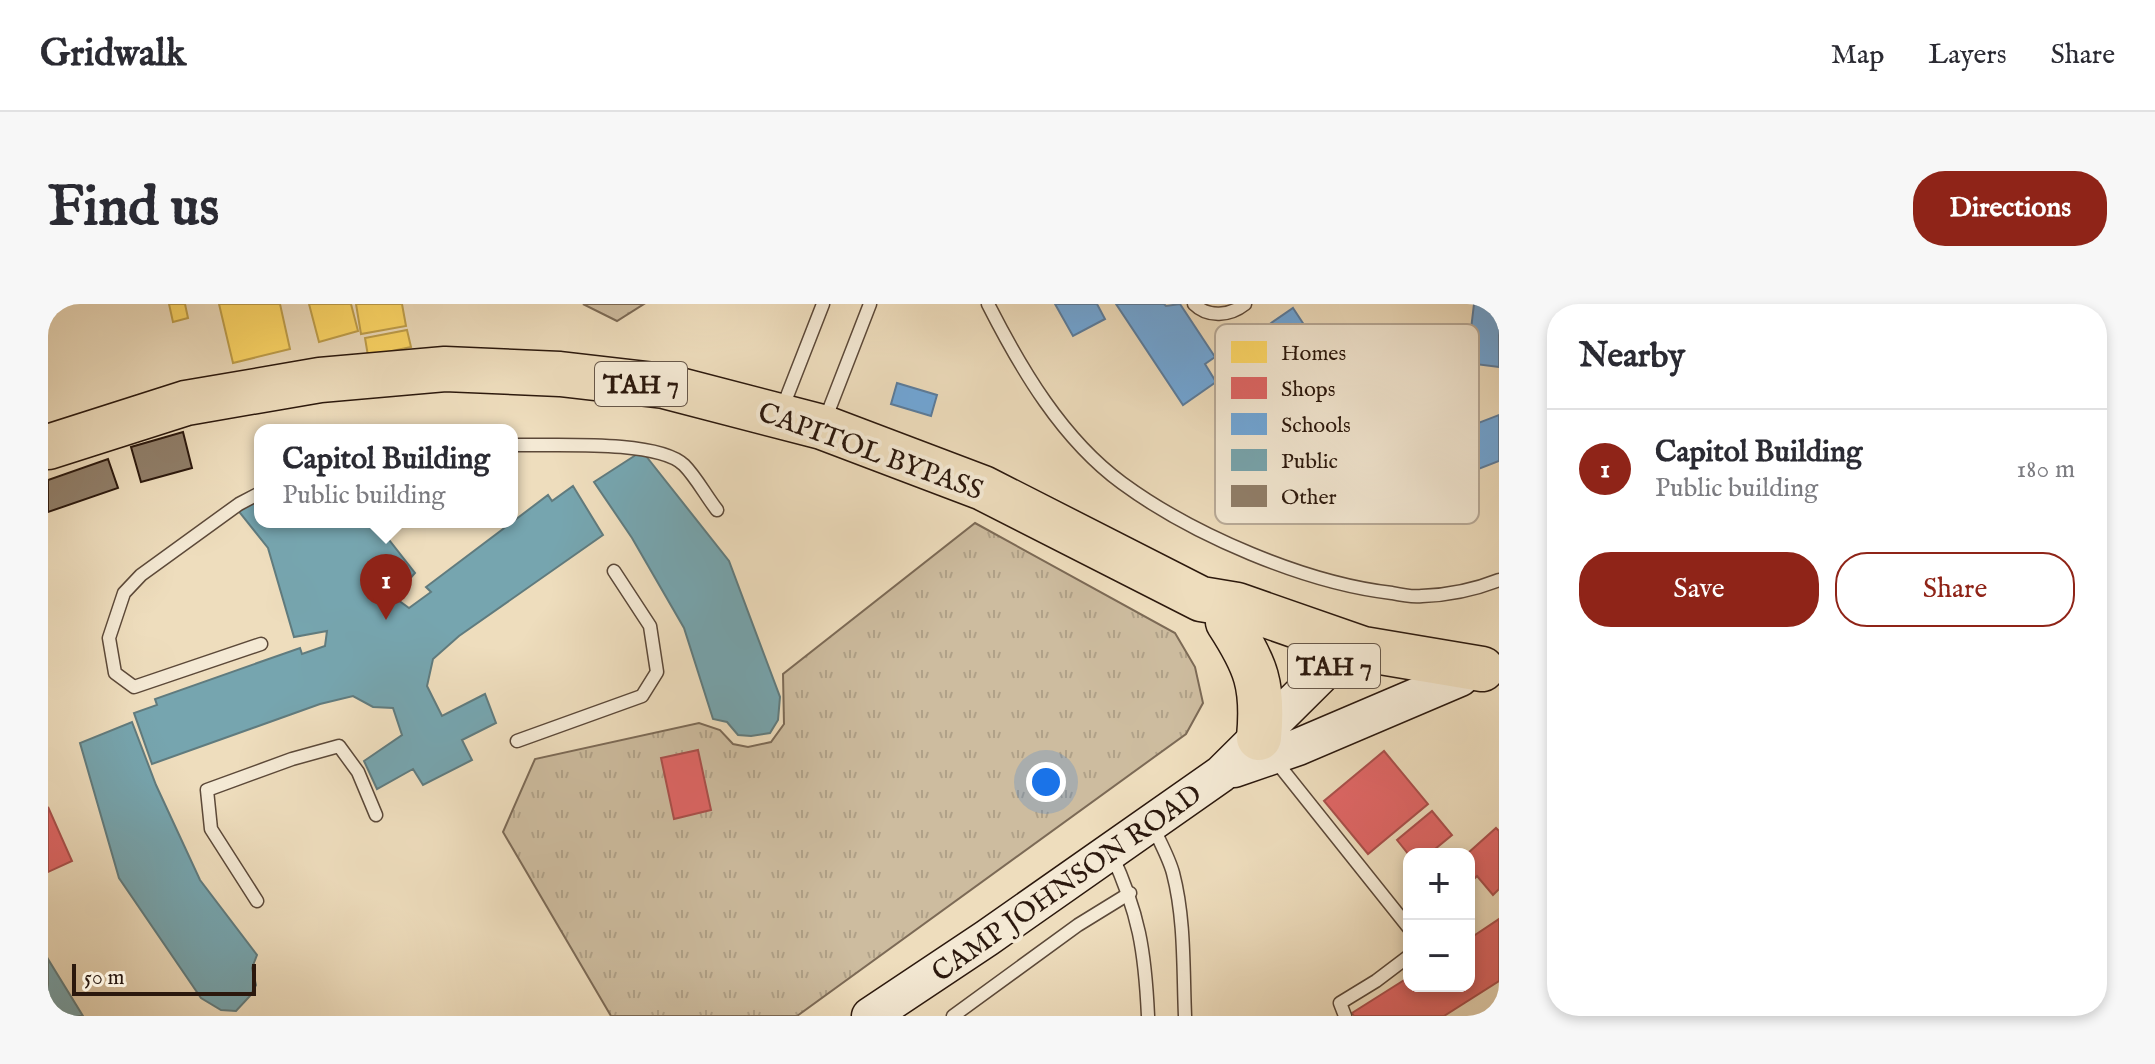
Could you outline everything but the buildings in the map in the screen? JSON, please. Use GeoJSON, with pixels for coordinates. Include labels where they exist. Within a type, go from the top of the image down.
{"type":"FeatureCollection","features":[{"type":"Feature","properties":{"kind":"highway","name":"CAPITOL BYPASS"},"geometry":{"type":"LineString","coordinates":[[48,447],[186,403],[320,380],[445,369],[560,374],[664,386],[822,427],[983,488],[1281,648],[1480,670]]}},
{"type":"Feature","properties":{"kind":"highway"},"geometry":{"type":"LineString","coordinates":[[1215,610],[1244,647],[1258,676],[1265,747]]}},
{"type":"Feature","properties":{"kind":"main road","name":"CAMP JOHNSON ROAD"},"geometry":{"type":"LineString","coordinates":[[1265,747],[1347,657]]}},
{"type":"Feature","properties":{"kind":"main road","name":"CAMP JOHNSON ROAD"},"geometry":{"type":"LineString","coordinates":[[870,1016],[1152,825],[1221,774],[1265,747],[1480,670]]}},
{"type":"Feature","properties":{"kind":"lane"},"geometry":{"type":"LineString","coordinates":[[780,415],[823,304]]}},
{"type":"Feature","properties":{"kind":"lane"},"geometry":{"type":"LineString","coordinates":[[822,427],[870,304]]}},
{"type":"Feature","properties":{"kind":"lane"},"geometry":{"type":"LineString","coordinates":[[988,304],[1014,356],[1047,404],[1083,446],[1122,483],[1186,522],[1275,565],[1359,590],[1419,597],[1474,589],[1499,580]]}},
{"type":"Feature","properties":{"kind":"lane"},"geometry":{"type":"LineString","coordinates":[[1194,304],[1213,314],[1226,313],[1245,304]]}},
{"type":"Feature","properties":{"kind":"lane"},"geometry":{"type":"LineString","coordinates":[[518,445],[635,448],[667,456],[683,464],[717,510]]}},
{"type":"Feature","properties":{"kind":"lane"},"geometry":{"type":"LineString","coordinates":[[254,496],[141,575],[124,593],[109,638],[115,673],[134,687],[261,644]]}},
{"type":"Feature","properties":{"kind":"lane"},"geometry":{"type":"LineString","coordinates":[[517,741],[642,696],[657,672],[650,626],[614,571]]}},
{"type":"Feature","properties":{"kind":"lane"},"geometry":{"type":"LineString","coordinates":[[257,901],[211,829],[207,790],[292,759],[339,746],[358,772],[376,815]]}},
{"type":"Feature","properties":{"kind":"lane"},"geometry":{"type":"LineString","coordinates":[[1265,747],[1403,920]]}},
{"type":"Feature","properties":{"kind":"lane"},"geometry":{"type":"LineString","coordinates":[[1152,825],[1172,870],[1181,917],[1185,1016]]}},
{"type":"Feature","properties":{"kind":"lane"},"geometry":{"type":"LineString","coordinates":[[1110,851],[1130,893],[1146,968],[1148,1016]]}},
{"type":"Feature","properties":{"kind":"lane"},"geometry":{"type":"LineString","coordinates":[[953,1016],[1078,925],[1130,893]]}},
{"type":"Feature","properties":{"kind":"lane"},"geometry":{"type":"LineString","coordinates":[[1345,1016],[1340,1003],[1403,961]]}},
{"type":"Feature","properties":{"kind":"green space"},"geometry":{"type":"Polygon","coordinates":[[[583,304],[644,304],[617,321],[583,304]]]}},
{"type":"Feature","properties":{"kind":"green space"},"geometry":{"type":"Polygon","coordinates":[[[975,523],[1175,633],[1195,667],[1203,703],[1186,734],[797,1016],[611,1016],[503,832],[535,759],[699,723],[720,730],[733,744],[748,747],[771,742],[784,724],[783,674],[975,523]]]}},
{"type":"Feature","properties":{"kind":"place","name":"Capitol Building"},"geometry":{"type":"Point","coordinates":[386,620]}}]}
